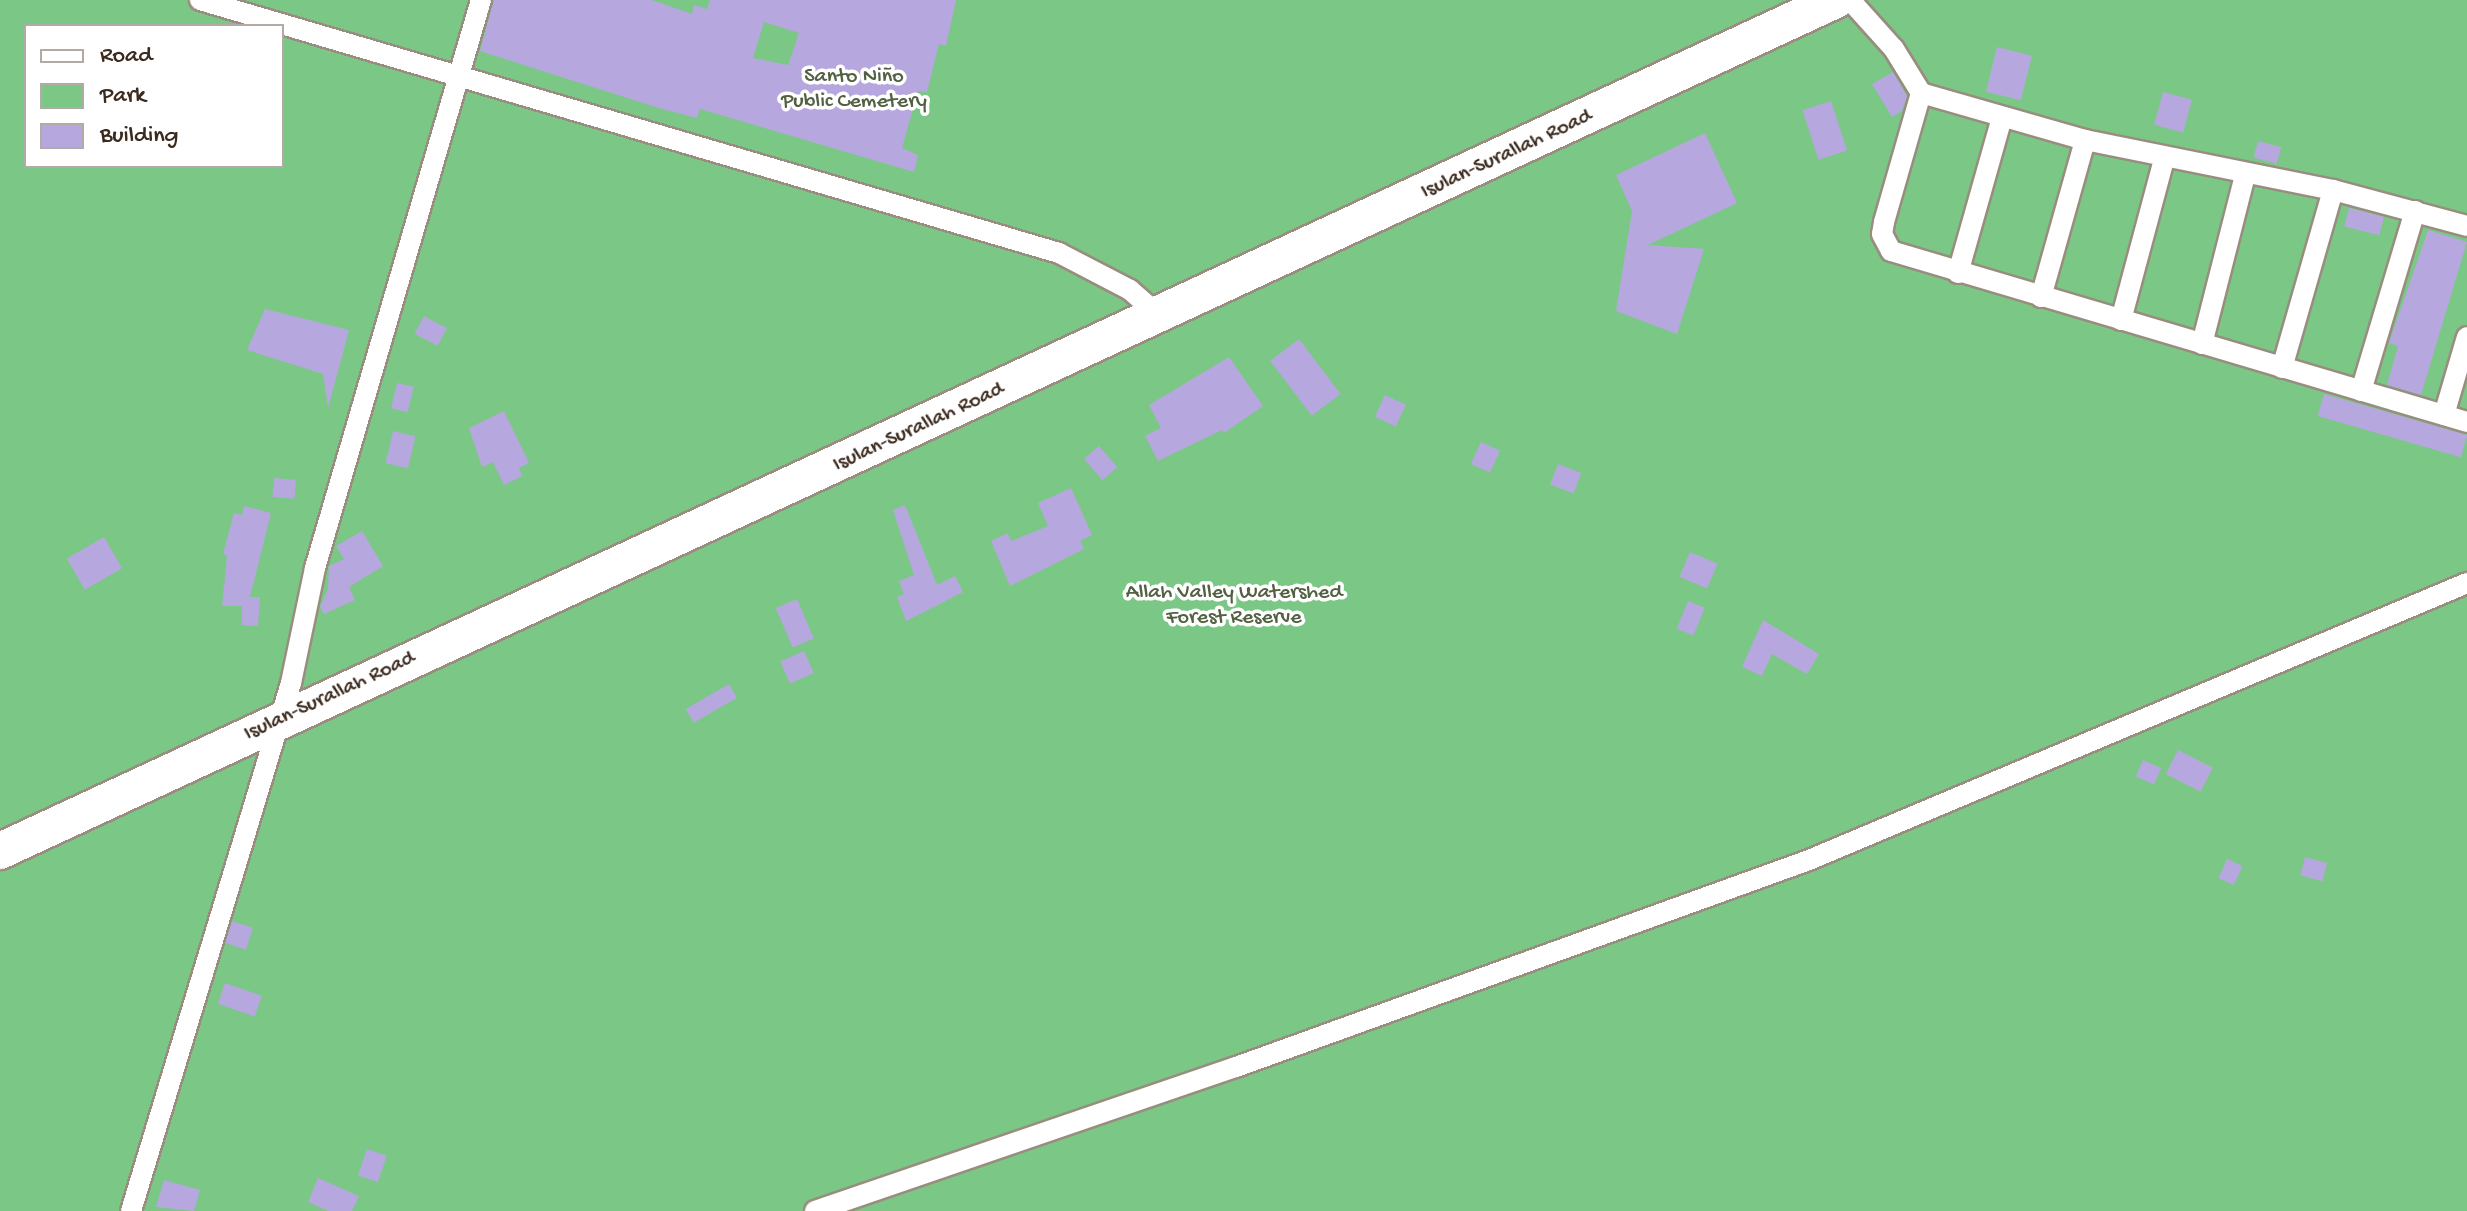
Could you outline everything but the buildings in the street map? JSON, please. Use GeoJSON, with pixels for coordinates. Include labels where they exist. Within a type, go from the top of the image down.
{"type":"FeatureCollection","features":[{"type":"Feature","properties":{"kind":"highway","name":"Isulan-Surallah Road"},"geometry":{"type":"LineString","coordinates":[[0,851],[1161,317],[1836,0]]}},
{"type":"Feature","properties":{"kind":"street"},"geometry":{"type":"LineString","coordinates":[[200,0],[280,24]]}},
{"type":"Feature","properties":{"kind":"street"},"geometry":{"type":"LineString","coordinates":[[131,1211],[276,722],[295,672],[315,568],[481,0]]}},
{"type":"Feature","properties":{"kind":"street"},"geometry":{"type":"LineString","coordinates":[[1850,0],[1894,49],[1921,93],[2085,140],[2164,159],[2333,190],[2467,226]]}},
{"type":"Feature","properties":{"kind":"street"},"geometry":{"type":"LineString","coordinates":[[284,25],[1059,253],[1130,290],[1161,317]]}},
{"type":"Feature","properties":{"kind":"street"},"geometry":{"type":"LineString","coordinates":[[1921,93],[1882,234],[1891,251],[2467,422]]}},
{"type":"Feature","properties":{"kind":"street"},"geometry":{"type":"LineString","coordinates":[[1958,273],[2002,118]]}},
{"type":"Feature","properties":{"kind":"street"},"geometry":{"type":"LineString","coordinates":[[2041,297],[2085,140]]}},
{"type":"Feature","properties":{"kind":"street"},"geometry":{"type":"LineString","coordinates":[[2121,320],[2164,159]]}},
{"type":"Feature","properties":{"kind":"street"},"geometry":{"type":"LineString","coordinates":[[2202,344],[2245,175]]}},
{"type":"Feature","properties":{"kind":"street"},"geometry":{"type":"LineString","coordinates":[[2282,368],[2333,190]]}},
{"type":"Feature","properties":{"kind":"street"},"geometry":{"type":"LineString","coordinates":[[2361,391],[2415,211]]}},
{"type":"Feature","properties":{"kind":"street"},"geometry":{"type":"LineString","coordinates":[[2444,415],[2467,337]]}},
{"type":"Feature","properties":{"kind":"street"},"geometry":{"type":"LineString","coordinates":[[815,1211],[1236,1067],[1809,860],[2467,583]]}},
{"type":"Feature","properties":{"kind":"green space","name":"Allah Valley Watershed Forest Reserve"},"geometry":{"type":"Polygon","coordinates":[[[0,0],[2467,0],[2467,1211],[0,1211],[0,0]]]}},
{"type":"Feature","properties":{"kind":"park label","name":"Santo Niño Public Cemetery"},"geometry":{"type":"Point","coordinates":[854,90]}}]}
